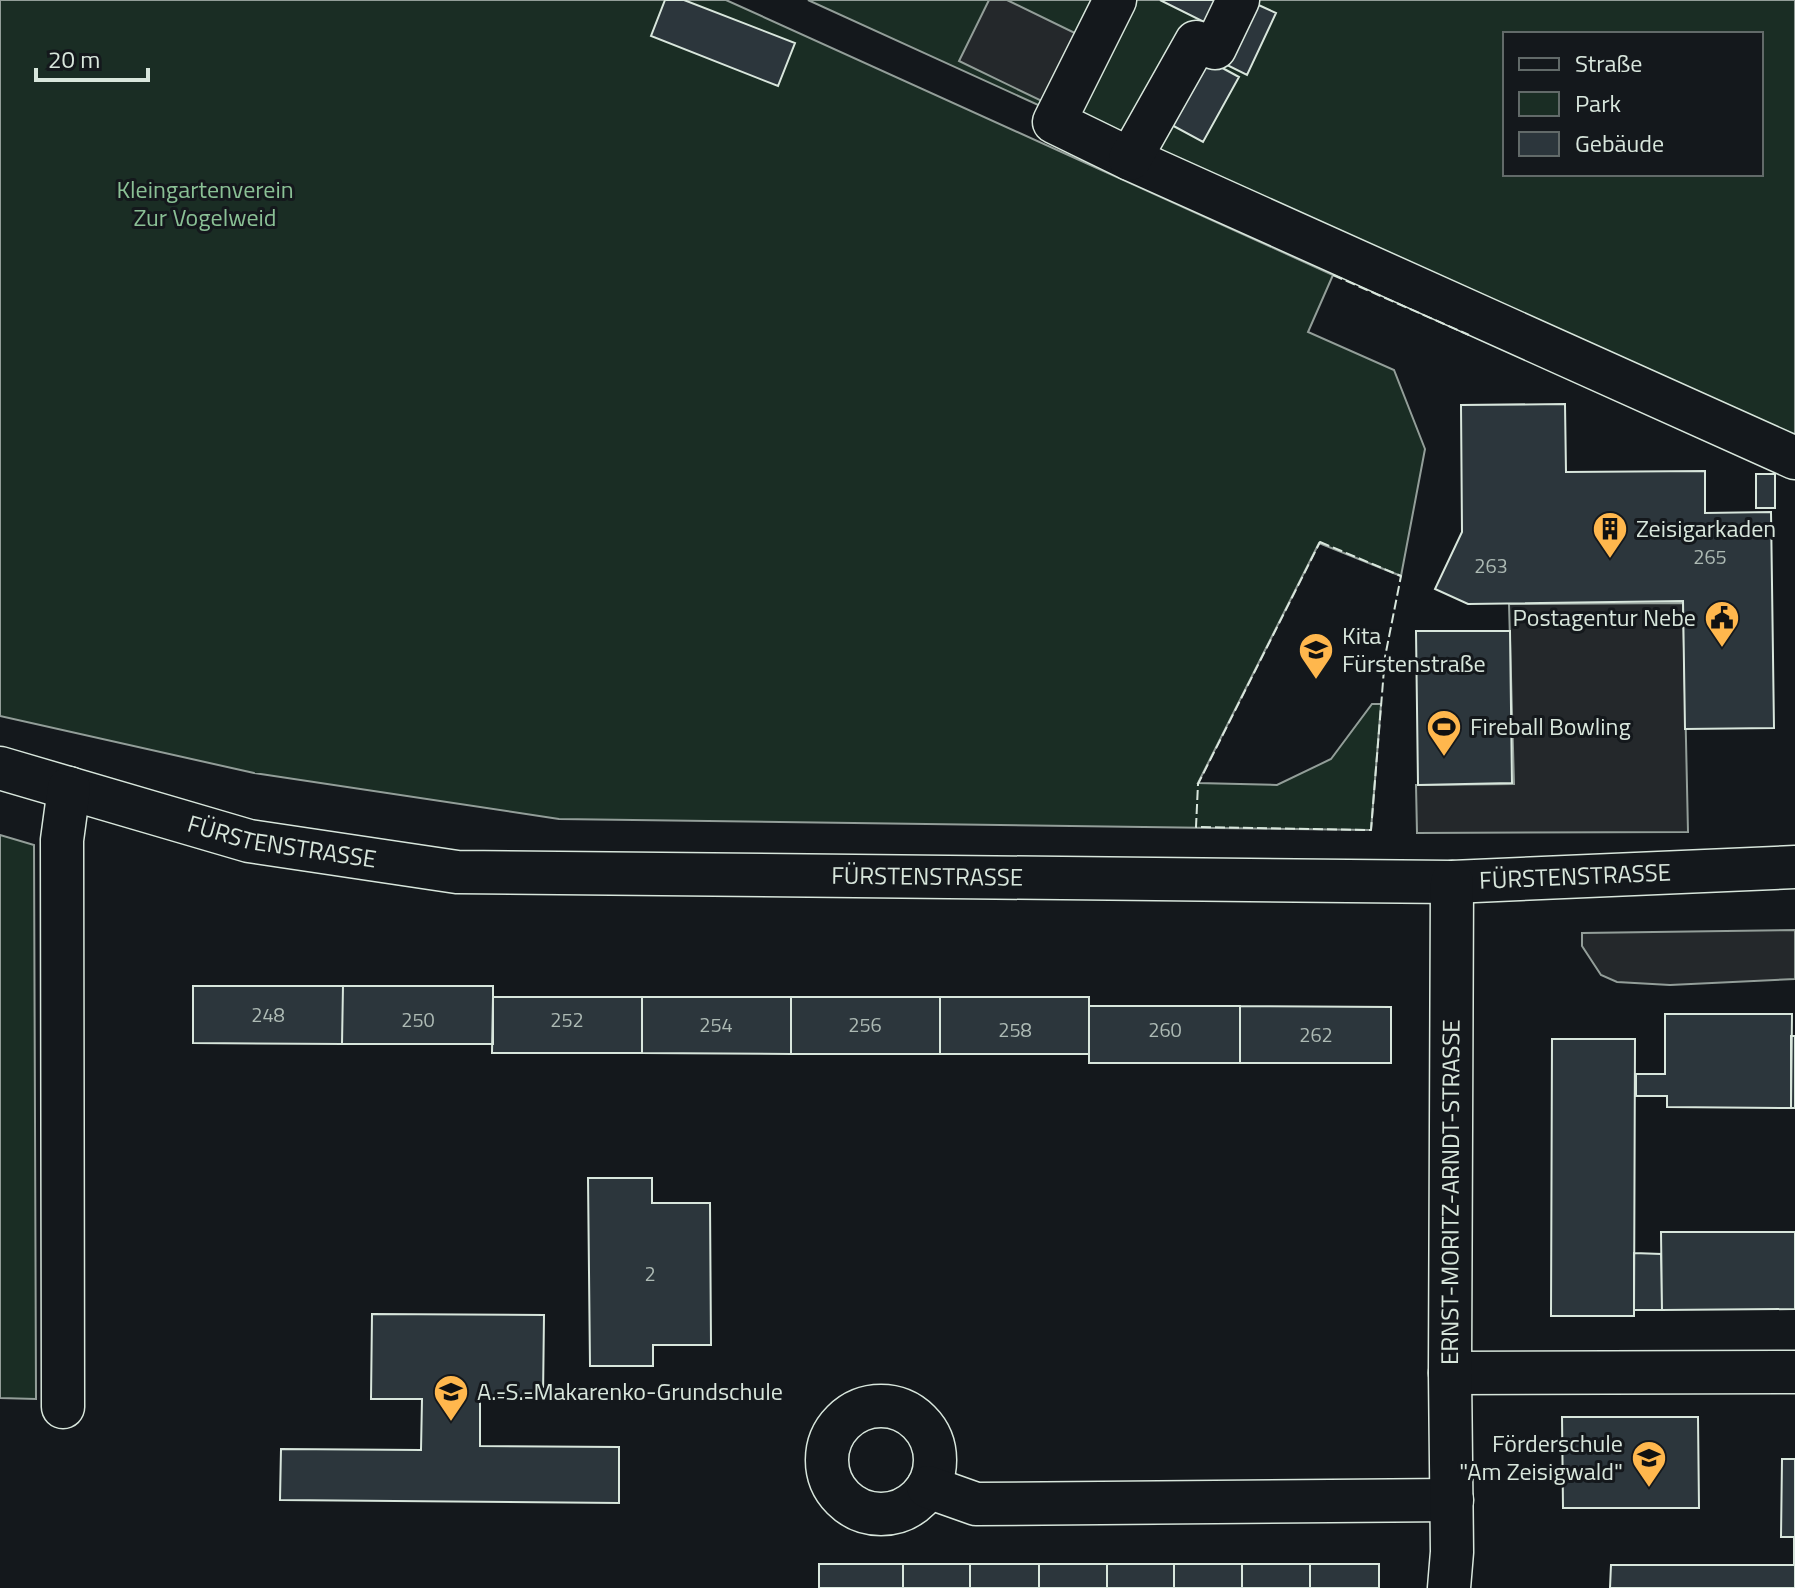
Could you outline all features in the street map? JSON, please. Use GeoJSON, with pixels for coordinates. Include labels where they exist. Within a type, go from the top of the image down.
{"type":"FeatureCollection","features":[{"type":"Feature","properties":{"kind":"street"},"geometry":{"type":"LineString","coordinates":[[1115,0],[1054,122],[1795,458]]}},
{"type":"Feature","properties":{"kind":"street"},"geometry":{"type":"LineString","coordinates":[[1130,159],[1196,42],[1215,48],[1238,0]]}},
{"type":"Feature","properties":{"kind":"street","name":"FÜRSTENSTRASSE"},"geometry":{"type":"LineString","coordinates":[[0,768],[249,841],[457,872],[1452,882],[1795,867]]}},
{"type":"Feature","properties":{"kind":"street"},"geometry":{"type":"LineString","coordinates":[[63,1407],[62,840],[69,788]]}},
{"type":"Feature","properties":{"kind":"street","name":"ERNST-MORITZ-ARNDT-STRASSE"},"geometry":{"type":"LineString","coordinates":[[1449,1588],[1452,1500],[1452,882]]}},
{"type":"Feature","properties":{"kind":"street"},"geometry":{"type":"LineString","coordinates":[[1450,1373],[1795,1372]]}},
{"type":"Feature","properties":{"kind":"street"},"geometry":{"type":"LineString","coordinates":[[928,1487],[976,1504],[1452,1500]]}},
{"type":"Feature","properties":{"kind":"green space","name":"Kleingartenverein Zur Vogelweid"},"geometry":{"type":"Polygon","coordinates":[[[0,0],[726,0],[1333,275],[1308,332],[1394,370],[1425,449],[1401,576],[1319,543],[1198,783],[1277,785],[1331,759],[1372,704],[1381,704],[1371,830],[559,819],[254,773],[0,716],[0,0]]]}},
{"type":"Feature","properties":{"kind":"green space"},"geometry":{"type":"Polygon","coordinates":[[[808,0],[1795,0],[1795,450],[808,0]]]}},
{"type":"Feature","properties":{"kind":"green space"},"geometry":{"type":"Polygon","coordinates":[[[0,835],[34,845],[36,1399],[0,1398],[0,835]]]}},
{"type":"Feature","properties":{"kind":"shaded area"},"geometry":{"type":"Polygon","coordinates":[[[989,0],[1007,0],[1081,36],[1048,104],[959,61],[989,0]]]}},
{"type":"Feature","properties":{"kind":"shaded area"},"geometry":{"type":"Polygon","coordinates":[[[1683,603],[1688,832],[1417,833],[1416,785],[1514,784],[1509,604],[1683,603]]]}},
{"type":"Feature","properties":{"kind":"shaded area"},"geometry":{"type":"Polygon","coordinates":[[[1795,930],[1795,979],[1670,985],[1617,982],[1601,975],[1582,946],[1582,933],[1795,930]]]}},
{"type":"Feature","properties":{"kind":"building"},"geometry":{"type":"Polygon","coordinates":[[[665,0],[684,0],[795,43],[778,86],[651,36],[665,0]]]}},
{"type":"Feature","properties":{"kind":"building"},"geometry":{"type":"Polygon","coordinates":[[[1160,0],[1218,0],[1206,23],[1160,0]]]}},
{"type":"Feature","properties":{"kind":"building"},"geometry":{"type":"Polygon","coordinates":[[[1252,2],[1276,13],[1247,75],[1223,63],[1252,2]]]}},
{"type":"Feature","properties":{"kind":"building"},"geometry":{"type":"Polygon","coordinates":[[[1204,58],[1239,77],[1203,142],[1168,123],[1204,58]]]}},
{"type":"Feature","properties":{"kind":"building","name":"Zeisigarkaden"},"geometry":{"type":"Polygon","coordinates":[[[1565,404],[1566,472],[1705,471],[1705,513],[1771,512],[1774,728],[1685,729],[1683,601],[1468,604],[1435,589],[1462,532],[1461,405],[1565,404]]]}},
{"type":"Feature","properties":{"kind":"building"},"geometry":{"type":"Polygon","coordinates":[[[1756,474],[1775,474],[1775,508],[1756,508],[1756,474]]]}},
{"type":"Feature","properties":{"kind":"building"},"geometry":{"type":"Polygon","coordinates":[[[1416,631],[1510,631],[1512,783],[1418,785],[1416,631]]]}},
{"type":"Feature","properties":{"kind":"building"},"geometry":{"type":"Polygon","coordinates":[[[193,986],[343,986],[342,1044],[193,1043],[193,986]]]}},
{"type":"Feature","properties":{"kind":"building"},"geometry":{"type":"Polygon","coordinates":[[[343,986],[493,986],[493,1044],[342,1044],[343,986]]]}},
{"type":"Feature","properties":{"kind":"building"},"geometry":{"type":"Polygon","coordinates":[[[493,997],[642,997],[642,1053],[492,1053],[493,997]]]}},
{"type":"Feature","properties":{"kind":"building"},"geometry":{"type":"Polygon","coordinates":[[[642,997],[791,997],[791,1054],[642,1053],[642,997]]]}},
{"type":"Feature","properties":{"kind":"building"},"geometry":{"type":"Polygon","coordinates":[[[791,997],[940,997],[940,1054],[791,1054],[791,997]]]}},
{"type":"Feature","properties":{"kind":"building"},"geometry":{"type":"Polygon","coordinates":[[[940,997],[1089,997],[1089,1054],[940,1054],[940,997]]]}},
{"type":"Feature","properties":{"kind":"building"},"geometry":{"type":"Polygon","coordinates":[[[1089,1006],[1240,1006],[1240,1063],[1089,1063],[1089,1006]]]}},
{"type":"Feature","properties":{"kind":"building"},"geometry":{"type":"Polygon","coordinates":[[[1240,1006],[1391,1007],[1391,1063],[1240,1063],[1240,1006]]]}},
{"type":"Feature","properties":{"kind":"building"},"geometry":{"type":"Polygon","coordinates":[[[1665,1014],[1792,1014],[1791,1108],[1667,1107],[1667,1096],[1636,1096],[1636,1074],[1665,1074],[1665,1014]]]}},
{"type":"Feature","properties":{"kind":"building"},"geometry":{"type":"Polygon","coordinates":[[[1791,1036],[1795,1036],[1795,1108],[1791,1108],[1791,1036]]]}},
{"type":"Feature","properties":{"kind":"building"},"geometry":{"type":"Polygon","coordinates":[[[1552,1039],[1635,1039],[1634,1316],[1551,1316],[1552,1039]]]}},
{"type":"Feature","properties":{"kind":"building"},"geometry":{"type":"Polygon","coordinates":[[[588,1178],[652,1178],[652,1203],[710,1203],[711,1345],[653,1345],[653,1366],[590,1366],[588,1178]]]}},
{"type":"Feature","properties":{"kind":"building"},"geometry":{"type":"Polygon","coordinates":[[[1661,1232],[1795,1232],[1795,1309],[1662,1310],[1661,1232]]]}},
{"type":"Feature","properties":{"kind":"building"},"geometry":{"type":"Polygon","coordinates":[[[1634,1253],[1661,1254],[1662,1310],[1634,1310],[1634,1253]]]}},
{"type":"Feature","properties":{"kind":"building","name":"A.-S.-Makarenko-Grundschule"},"geometry":{"type":"Polygon","coordinates":[[[372,1314],[544,1315],[543,1398],[480,1397],[480,1446],[619,1447],[619,1503],[280,1500],[281,1449],[421,1450],[422,1399],[371,1399],[372,1314]]]}},
{"type":"Feature","properties":{"kind":"building"},"geometry":{"type":"Polygon","coordinates":[[[1562,1417],[1698,1417],[1699,1508],[1563,1508],[1562,1417]]]}},
{"type":"Feature","properties":{"kind":"building"},"geometry":{"type":"Polygon","coordinates":[[[1782,1459],[1795,1459],[1795,1588],[1610,1588],[1611,1565],[1794,1565],[1794,1537],[1781,1537],[1782,1459]]]}},
{"type":"Feature","properties":{"kind":"building"},"geometry":{"type":"Polygon","coordinates":[[[819,1564],[903,1564],[903,1588],[819,1588],[819,1564]]]}},
{"type":"Feature","properties":{"kind":"building"},"geometry":{"type":"Polygon","coordinates":[[[903,1564],[970,1564],[970,1588],[903,1588],[903,1564]]]}},
{"type":"Feature","properties":{"kind":"building"},"geometry":{"type":"Polygon","coordinates":[[[970,1564],[1039,1564],[1039,1588],[970,1588],[970,1564]]]}},
{"type":"Feature","properties":{"kind":"building"},"geometry":{"type":"Polygon","coordinates":[[[1039,1564],[1107,1564],[1107,1588],[1039,1588],[1039,1564]]]}},
{"type":"Feature","properties":{"kind":"building"},"geometry":{"type":"Polygon","coordinates":[[[1107,1564],[1174,1564],[1174,1588],[1107,1588],[1107,1564]]]}},
{"type":"Feature","properties":{"kind":"building"},"geometry":{"type":"Polygon","coordinates":[[[1174,1564],[1242,1564],[1242,1588],[1174,1588],[1174,1564]]]}},
{"type":"Feature","properties":{"kind":"building"},"geometry":{"type":"Polygon","coordinates":[[[1242,1564],[1310,1564],[1310,1588],[1242,1588],[1242,1564]]]}},
{"type":"Feature","properties":{"kind":"building"},"geometry":{"type":"Polygon","coordinates":[[[1310,1564],[1379,1564],[1379,1588],[1310,1588],[1310,1564]]]}},
{"type":"Feature","properties":{"kind":"fence"},"geometry":{"type":"LineString","coordinates":[[1333,275],[1469,335]]}},
{"type":"Feature","properties":{"kind":"fence"},"geometry":{"type":"LineString","coordinates":[[1320,542],[1401,576],[1385,657],[1371,830],[1196,827],[1198,784],[1320,542]]}},
{"type":"Feature","properties":{"kind":"place","name":"Zeisigarkaden"},"geometry":{"type":"Point","coordinates":[1610,560]}},
{"type":"Feature","properties":{"kind":"place","name":"Postagentur Nebe"},"geometry":{"type":"Point","coordinates":[1722,649]}},
{"type":"Feature","properties":{"kind":"place","name":"Kita Fürstenstraße"},"geometry":{"type":"Point","coordinates":[1316,681]}},
{"type":"Feature","properties":{"kind":"place","name":"Fireball Bowling"},"geometry":{"type":"Point","coordinates":[1444,758]}},
{"type":"Feature","properties":{"kind":"place","name":"A.-S.-Makarenko-Grundschule"},"geometry":{"type":"Point","coordinates":[451,1423]}},
{"type":"Feature","properties":{"kind":"place","name":"Förderschule \"Am Zeisigwald\""},"geometry":{"type":"Point","coordinates":[1649,1489]}}]}
